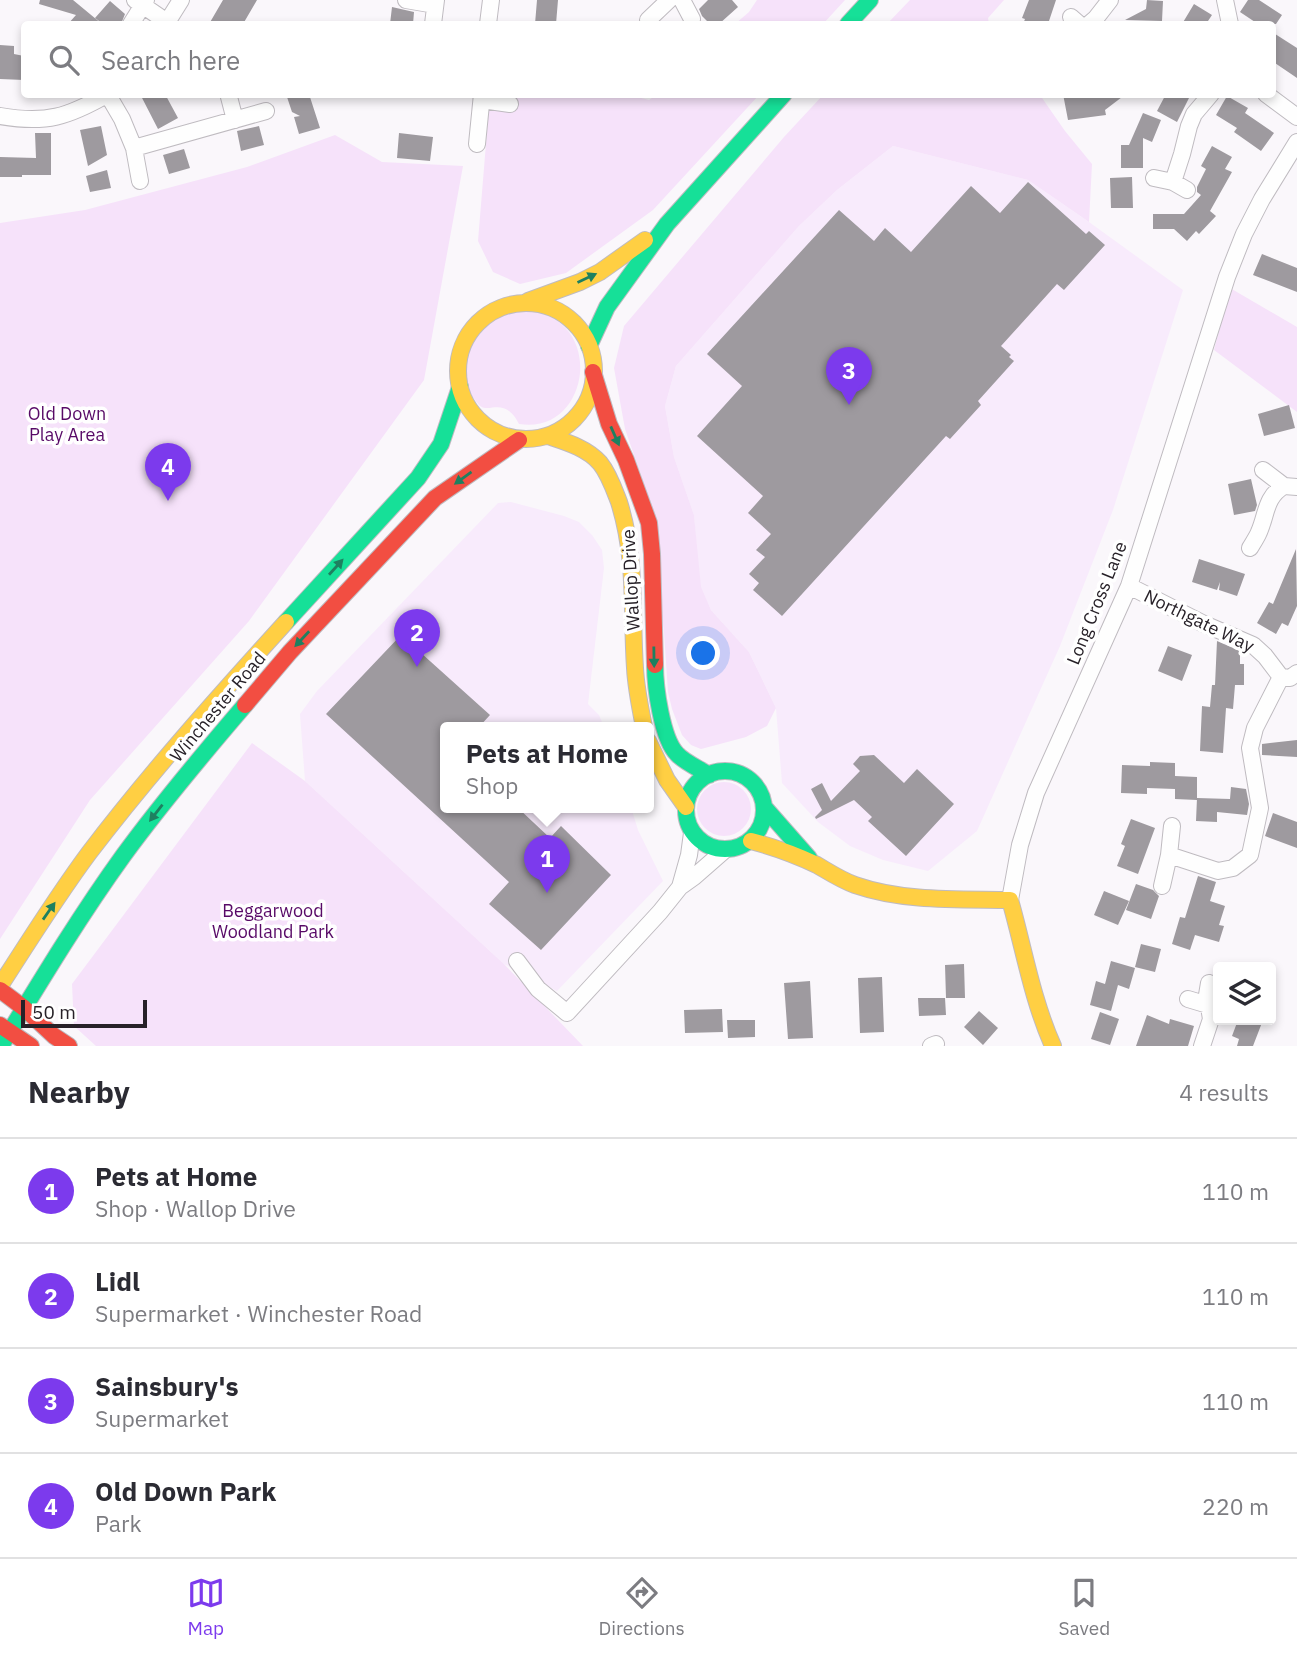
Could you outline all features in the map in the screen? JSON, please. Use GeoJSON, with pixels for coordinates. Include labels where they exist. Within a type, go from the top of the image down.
{"type":"FeatureCollection","features":[{"type":"Feature","properties":{"kind":"main road"},"geometry":{"type":"LineString","coordinates":[[851,21],[870,0]]}},
{"type":"Feature","properties":{"kind":"main road"},"geometry":{"type":"LineString","coordinates":[[589,346],[607,307],[667,224],[780,98]]}},
{"type":"Feature","properties":{"kind":"main road"},"geometry":{"type":"LineString","coordinates":[[523,303],[552,306],[568,314],[580,326],[589,346],[593,372],[590,392],[575,417],[548,436],[530,440],[519,440],[495,433],[486,428],[467,406],[460,387],[461,351],[471,330],[488,314],[500,308],[523,303],[600,272],[667,224]]}},
{"type":"Feature","properties":{"kind":"main road","name":"Wallop Drive"},"geometry":{"type":"LineString","coordinates":[[593,372],[609,424],[649,523],[655,679],[661,719],[676,754],[709,775]]}},
{"type":"Feature","properties":{"kind":"main road","name":"Winchester Road"},"geometry":{"type":"LineString","coordinates":[[0,988],[102,837],[219,696],[418,478],[441,444],[460,387]]}},
{"type":"Feature","properties":{"kind":"main road","name":"Wallop Drive"},"geometry":{"type":"LineString","coordinates":[[548,436],[583,450],[600,464],[612,484],[623,512],[632,554],[635,675],[643,722]]}},
{"type":"Feature","properties":{"kind":"main road","name":"Winchester Road"},"geometry":{"type":"LineString","coordinates":[[1,1046],[5,1028],[24,1008],[69,935],[123,856],[189,770],[290,652],[435,498],[519,440]]}},
{"type":"Feature","properties":{"kind":"main road"},"geometry":{"type":"LineString","coordinates":[[654,752],[667,780],[686,807]]}},
{"type":"Feature","properties":{"kind":"main road"},"geometry":{"type":"LineString","coordinates":[[724,771],[746,777],[760,791],[765,807],[764,820],[751,841],[726,849],[706,843],[692,833],[687,822],[686,807],[693,788],[709,775],[724,771]]}},
{"type":"Feature","properties":{"kind":"main road"},"geometry":{"type":"LineString","coordinates":[[765,807],[814,863]]}},
{"type":"Feature","properties":{"kind":"main road"},"geometry":{"type":"LineString","coordinates":[[751,841],[769,845],[814,863],[839,879],[891,894],[937,900],[1010,900]]}},
{"type":"Feature","properties":{"kind":"main road","name":"Long Cross Lane"},"geometry":{"type":"LineString","coordinates":[[1010,900],[1032,995],[1052,1046]]}},
{"type":"Feature","properties":{"kind":"main road"},"geometry":{"type":"LineString","coordinates":[[0,988],[69,1046]]}},
{"type":"Feature","properties":{"kind":"main road"},"geometry":{"type":"LineString","coordinates":[[5,1028],[31,1046]]}},
{"type":"Feature","properties":{"kind":"street"},"geometry":{"type":"LineString","coordinates":[[168,21],[181,0]]}},
{"type":"Feature","properties":{"kind":"street"},"geometry":{"type":"LineString","coordinates":[[406,0],[436,2],[433,21]]}},
{"type":"Feature","properties":{"kind":"street"},"geometry":{"type":"LineString","coordinates":[[488,21],[491,0]]}},
{"type":"Feature","properties":{"kind":"street"},"geometry":{"type":"LineString","coordinates":[[648,20],[669,0]]}},
{"type":"Feature","properties":{"kind":"street"},"geometry":{"type":"LineString","coordinates":[[682,0],[692,19]]}},
{"type":"Feature","properties":{"kind":"street"},"geometry":{"type":"LineString","coordinates":[[1092,21],[1110,0]]}},
{"type":"Feature","properties":{"kind":"street"},"geometry":{"type":"LineString","coordinates":[[1224,0],[1229,21]]}},
{"type":"Feature","properties":{"kind":"street"},"geometry":{"type":"LineString","coordinates":[[132,21],[141,1],[165,21]]}},
{"type":"Feature","properties":{"kind":"street"},"geometry":{"type":"LineString","coordinates":[[0,116],[45,120],[75,111],[102,98]]}},
{"type":"Feature","properties":{"kind":"street"},"geometry":{"type":"LineString","coordinates":[[110,98],[134,148],[140,181]]}},
{"type":"Feature","properties":{"kind":"street"},"geometry":{"type":"LineString","coordinates":[[229,98],[235,120]]}},
{"type":"Feature","properties":{"kind":"street"},"geometry":{"type":"LineString","coordinates":[[478,144],[482,98]]}},
{"type":"Feature","properties":{"kind":"street"},"geometry":{"type":"LineString","coordinates":[[486,98],[510,104]]}},
{"type":"Feature","properties":{"kind":"street"},"geometry":{"type":"LineString","coordinates":[[1154,178],[1180,186],[1182,154],[1189,125],[1194,114],[1208,98]]}},
{"type":"Feature","properties":{"kind":"street"},"geometry":{"type":"LineString","coordinates":[[1271,98],[1297,117]]}},
{"type":"Feature","properties":{"kind":"street"},"geometry":{"type":"LineString","coordinates":[[134,148],[266,111]]}},
{"type":"Feature","properties":{"kind":"street","name":"Long Cross Lane"},"geometry":{"type":"LineString","coordinates":[[1010,900],[1020,845],[1036,793],[1129,586],[1227,278],[1244,234],[1262,199],[1297,142]]}},
{"type":"Feature","properties":{"kind":"street"},"geometry":{"type":"LineString","coordinates":[[1263,470],[1290,486]]}},
{"type":"Feature","properties":{"kind":"street"},"geometry":{"type":"LineString","coordinates":[[1250,548],[1260,531],[1269,500],[1276,490],[1290,486]]}},
{"type":"Feature","properties":{"kind":"street","name":"Northgate Way"},"geometry":{"type":"LineString","coordinates":[[1129,586],[1253,645],[1289,675]]}},
{"type":"Feature","properties":{"kind":"street"},"geometry":{"type":"LineString","coordinates":[[1169,855],[1218,871],[1233,867],[1250,855],[1260,807],[1250,748],[1255,728],[1289,675]]}},
{"type":"Feature","properties":{"kind":"street"},"geometry":{"type":"LineString","coordinates":[[1161,886],[1169,855],[1172,825]]}},
{"type":"Feature","properties":{"kind":"street"},"geometry":{"type":"LineString","coordinates":[[680,887],[692,833]]}},
{"type":"Feature","properties":{"kind":"street"},"geometry":{"type":"LineString","coordinates":[[517,961],[538,989],[567,1013],[680,887],[726,849]]}},
{"type":"Feature","properties":{"kind":"street"},"geometry":{"type":"LineString","coordinates":[[1202,1046],[1211,1019],[1208,1005],[1209,983]]}},
{"type":"Feature","properties":{"kind":"street"},"geometry":{"type":"LineString","coordinates":[[1188,999],[1208,1005]]}},
{"type":"Feature","properties":{"kind":"shaded area"},"geometry":{"type":"Polygon","coordinates":[[[893,146],[1028,180],[1183,290],[1113,510],[1060,646],[977,831],[928,871],[883,860],[850,846],[818,822],[782,783],[776,708],[749,652],[711,610],[700,587],[694,515],[674,457],[665,406],[676,366],[799,226],[837,190],[893,146]]]}},
{"type":"Feature","properties":{"kind":"shaded area"},"geometry":{"type":"Polygon","coordinates":[[[511,502],[579,522],[602,550],[604,568],[588,704],[602,722],[440,722],[440,813],[633,813],[638,830],[663,881],[557,991],[504,964],[305,781],[300,714],[317,691],[498,503],[511,502]]]}},
{"type":"Feature","properties":{"kind":"green space"},"geometry":{"type":"Polygon","coordinates":[[[757,0],[845,0],[826,21],[738,21],[757,0]]]}},
{"type":"Feature","properties":{"kind":"green space"},"geometry":{"type":"Polygon","coordinates":[[[910,0],[1004,0],[988,18],[988,21],[890,21],[910,0]]]}},
{"type":"Feature","properties":{"kind":"green space"},"geometry":{"type":"Polygon","coordinates":[[[490,98],[756,98],[653,210],[566,273],[520,284],[493,272],[478,241],[490,98]]]}},
{"type":"Feature","properties":{"kind":"green space"},"geometry":{"type":"Polygon","coordinates":[[[820,98],[1042,98],[1092,164],[1089,222],[1028,180],[893,146],[837,190],[799,226],[676,366],[665,406],[674,457],[694,515],[701,587],[711,610],[749,652],[776,708],[767,726],[746,737],[701,749],[691,745],[682,735],[668,692],[664,632],[644,484],[625,429],[614,368],[624,326],[820,98]]]}},
{"type":"Feature","properties":{"kind":"green space","name":"Old Down Play Area"},"geometry":{"type":"Polygon","coordinates":[[[335,135],[382,162],[463,166],[424,380],[249,621],[90,800],[0,939],[0,223],[85,210],[247,167],[335,135]]]}},
{"type":"Feature","properties":{"kind":"green space"},"geometry":{"type":"Polygon","coordinates":[[[1230,288],[1297,327],[1297,412],[1214,350],[1230,288]]]}},
{"type":"Feature","properties":{"kind":"green space"},"geometry":{"type":"Polygon","coordinates":[[[519,311],[548,316],[567,330],[578,349],[580,371],[575,393],[563,411],[544,423],[519,424],[508,410],[479,405],[467,382],[467,356],[477,332],[497,316],[519,311]]]}},
{"type":"Feature","properties":{"kind":"green space","name":"Beggarwood Woodland Park"},"geometry":{"type":"Polygon","coordinates":[[[252,743],[305,781],[504,964],[583,1046],[96,1046],[74,1026],[72,984],[252,743]]]}},
{"type":"Feature","properties":{"kind":"green space"},"geometry":{"type":"Polygon","coordinates":[[[724,782],[743,790],[751,809],[743,828],[724,836],[705,828],[697,809],[705,790],[724,782]]]}},
{"type":"Feature","properties":{"kind":"building"},"geometry":{"type":"Polygon","coordinates":[[[40,0],[73,0],[98,21],[71,21],[76,15],[39,4],[40,0]]]}},
{"type":"Feature","properties":{"kind":"building"},"geometry":{"type":"Polygon","coordinates":[[[223,0],[257,0],[245,21],[211,21],[223,0]]]}},
{"type":"Feature","properties":{"kind":"building"},"geometry":{"type":"Polygon","coordinates":[[[537,0],[558,0],[556,21],[535,21],[537,0]]]}},
{"type":"Feature","properties":{"kind":"building"},"geometry":{"type":"Polygon","coordinates":[[[708,0],[732,0],[738,7],[722,21],[707,21],[699,9],[708,0]]]}},
{"type":"Feature","properties":{"kind":"building"},"geometry":{"type":"Polygon","coordinates":[[[1029,0],[1056,0],[1049,21],[1024,21],[1022,18],[1029,0]]]}},
{"type":"Feature","properties":{"kind":"building"},"geometry":{"type":"Polygon","coordinates":[[[1147,0],[1163,1],[1162,21],[1125,20],[1146,9],[1147,0]]]}},
{"type":"Feature","properties":{"kind":"building"},"geometry":{"type":"Polygon","coordinates":[[[1248,0],[1259,0],[1282,15],[1276,24],[1276,21],[1254,21],[1240,12],[1248,0]]]}},
{"type":"Feature","properties":{"kind":"building"},"geometry":{"type":"Polygon","coordinates":[[[110,1],[125,14],[122,21],[99,21],[95,18],[110,1]]]}},
{"type":"Feature","properties":{"kind":"building"},"geometry":{"type":"Polygon","coordinates":[[[1194,4],[1212,15],[1208,21],[1184,21],[1194,4]]]}},
{"type":"Feature","properties":{"kind":"building"},"geometry":{"type":"Polygon","coordinates":[[[392,7],[414,12],[413,21],[390,21],[392,7]]]}},
{"type":"Feature","properties":{"kind":"building"},"geometry":{"type":"Polygon","coordinates":[[[1276,35],[1297,48],[1297,78],[1276,64],[1276,35]]]}},
{"type":"Feature","properties":{"kind":"building"},"geometry":{"type":"Polygon","coordinates":[[[0,45],[14,46],[14,54],[21,55],[21,80],[0,79],[0,45]]]}},
{"type":"Feature","properties":{"kind":"building"},"geometry":{"type":"Polygon","coordinates":[[[142,98],[167,98],[178,118],[158,129],[142,98]]]}},
{"type":"Feature","properties":{"kind":"building"},"geometry":{"type":"Polygon","coordinates":[[[287,98],[310,98],[320,128],[299,134],[294,117],[300,116],[292,112],[287,98]]]}},
{"type":"Feature","properties":{"kind":"building"},"geometry":{"type":"Polygon","coordinates":[[[1064,98],[1121,98],[1105,110],[1106,115],[1068,120],[1064,98]]]}},
{"type":"Feature","properties":{"kind":"building"},"geometry":{"type":"Polygon","coordinates":[[[1164,98],[1189,98],[1177,122],[1157,111],[1164,98]]]}},
{"type":"Feature","properties":{"kind":"building"},"geometry":{"type":"Polygon","coordinates":[[[1226,98],[1230,98],[1248,108],[1245,113],[1274,133],[1261,151],[1234,132],[1237,128],[1216,115],[1226,98]]]}},
{"type":"Feature","properties":{"kind":"building"},"geometry":{"type":"Polygon","coordinates":[[[1143,113],[1161,120],[1152,142],[1143,138],[1143,168],[1121,168],[1121,145],[1129,145],[1143,113]]]}},
{"type":"Feature","properties":{"kind":"building"},"geometry":{"type":"Polygon","coordinates":[[[101,126],[107,155],[88,166],[80,130],[101,126]]]}},
{"type":"Feature","properties":{"kind":"building"},"geometry":{"type":"Polygon","coordinates":[[[259,126],[264,145],[241,151],[237,131],[259,126]]]}},
{"type":"Feature","properties":{"kind":"building"},"geometry":{"type":"Polygon","coordinates":[[[35,133],[51,133],[51,175],[0,177],[0,157],[36,158],[35,133]]]}},
{"type":"Feature","properties":{"kind":"building"},"geometry":{"type":"Polygon","coordinates":[[[399,133],[433,137],[430,161],[397,158],[399,133]]]}},
{"type":"Feature","properties":{"kind":"building"},"geometry":{"type":"Polygon","coordinates":[[[1212,146],[1232,157],[1225,169],[1232,172],[1210,211],[1216,216],[1199,234],[1196,231],[1187,241],[1174,229],[1153,229],[1153,214],[1184,214],[1201,195],[1197,192],[1197,187],[1206,169],[1201,166],[1212,146]]]}},
{"type":"Feature","properties":{"kind":"building"},"geometry":{"type":"Polygon","coordinates":[[[184,149],[190,168],[169,174],[163,155],[184,149]]]}},
{"type":"Feature","properties":{"kind":"building"},"geometry":{"type":"Polygon","coordinates":[[[107,170],[111,188],[90,192],[86,176],[107,170]]]}},
{"type":"Feature","properties":{"kind":"building"},"geometry":{"type":"Polygon","coordinates":[[[1132,177],[1133,208],[1111,208],[1110,178],[1132,177]]]}},
{"type":"Feature","properties":{"kind":"building"},"geometry":{"type":"Polygon","coordinates":[[[1028,182],[1086,234],[1089,231],[1105,245],[1064,290],[1057,284],[1001,346],[1014,361],[978,401],[981,405],[950,439],[946,436],[782,616],[753,590],[759,583],[749,574],[765,557],[756,550],[771,534],[748,513],[763,496],[697,436],[742,386],[707,354],[839,210],[874,241],[885,228],[911,252],[971,186],[1000,213],[1028,182]]]}},
{"type":"Feature","properties":{"kind":"building"},"geometry":{"type":"Polygon","coordinates":[[[1262,254],[1297,268],[1297,292],[1253,275],[1262,254]]]}},
{"type":"Feature","properties":{"kind":"building"},"geometry":{"type":"Polygon","coordinates":[[[1289,405],[1295,428],[1264,436],[1258,414],[1289,405]]]}},
{"type":"Feature","properties":{"kind":"building"},"geometry":{"type":"Polygon","coordinates":[[[1251,479],[1257,505],[1255,511],[1234,515],[1228,484],[1251,479]]]}},
{"type":"Feature","properties":{"kind":"building"},"geometry":{"type":"Polygon","coordinates":[[[1296,549],[1297,606],[1288,626],[1282,623],[1276,634],[1257,623],[1269,602],[1273,604],[1296,549]]]}},
{"type":"Feature","properties":{"kind":"building"},"geometry":{"type":"Polygon","coordinates":[[[1199,559],[1245,574],[1237,596],[1219,590],[1220,582],[1217,590],[1192,582],[1199,559]]]}},
{"type":"Feature","properties":{"kind":"building"},"geometry":{"type":"Polygon","coordinates":[[[401,635],[490,715],[484,722],[440,722],[440,813],[523,813],[550,838],[561,826],[611,875],[541,950],[489,904],[509,882],[326,714],[401,635]]]}},
{"type":"Feature","properties":{"kind":"building"},"geometry":{"type":"Polygon","coordinates":[[[1217,641],[1240,651],[1240,664],[1244,664],[1244,685],[1235,685],[1233,709],[1226,708],[1223,753],[1200,751],[1202,706],[1210,707],[1212,685],[1215,685],[1217,641]]]}},
{"type":"Feature","properties":{"kind":"building"},"geometry":{"type":"Polygon","coordinates":[[[1168,646],[1192,655],[1182,681],[1158,671],[1168,646]]]}},
{"type":"Feature","properties":{"kind":"building"},"geometry":{"type":"Polygon","coordinates":[[[1297,740],[1297,757],[1262,755],[1262,744],[1297,740]]]}},
{"type":"Feature","properties":{"kind":"building"},"geometry":{"type":"Polygon","coordinates":[[[874,755],[904,783],[917,769],[954,804],[906,856],[868,821],[872,817],[854,800],[816,819],[815,817],[822,810],[811,789],[822,783],[831,801],[860,771],[853,764],[860,756],[874,755]]]}},
{"type":"Feature","properties":{"kind":"building"},"geometry":{"type":"Polygon","coordinates":[[[1150,762],[1175,763],[1175,776],[1197,777],[1197,800],[1175,799],[1175,789],[1147,788],[1147,794],[1121,793],[1122,765],[1150,766],[1150,762]]]}},
{"type":"Feature","properties":{"kind":"building"},"geometry":{"type":"Polygon","coordinates":[[[1231,787],[1246,789],[1249,804],[1247,815],[1217,812],[1217,822],[1196,821],[1197,798],[1230,799],[1231,787]]]}},
{"type":"Feature","properties":{"kind":"building"},"geometry":{"type":"Polygon","coordinates":[[[1273,813],[1297,822],[1297,848],[1265,836],[1273,813]]]}},
{"type":"Feature","properties":{"kind":"building"},"geometry":{"type":"Polygon","coordinates":[[[1131,819],[1155,828],[1138,874],[1117,866],[1125,846],[1121,844],[1131,819]]]}},
{"type":"Feature","properties":{"kind":"building"},"geometry":{"type":"Polygon","coordinates":[[[1198,876],[1216,882],[1210,901],[1225,906],[1219,925],[1224,926],[1219,942],[1195,935],[1190,950],[1172,944],[1180,917],[1185,918],[1198,876]]]}},
{"type":"Feature","properties":{"kind":"building"},"geometry":{"type":"Polygon","coordinates":[[[1136,884],[1153,890],[1159,896],[1151,919],[1126,910],[1136,884]]]}},
{"type":"Feature","properties":{"kind":"building"},"geometry":{"type":"Polygon","coordinates":[[[1104,891],[1129,901],[1118,925],[1094,915],[1104,891]]]}},
{"type":"Feature","properties":{"kind":"building"},"geometry":{"type":"Polygon","coordinates":[[[1141,944],[1161,949],[1155,972],[1135,967],[1141,944]]]}},
{"type":"Feature","properties":{"kind":"building"},"geometry":{"type":"Polygon","coordinates":[[[1111,961],[1135,968],[1129,989],[1118,985],[1111,1011],[1090,1005],[1096,981],[1105,984],[1111,961]]]}},
{"type":"Feature","properties":{"kind":"building"},"geometry":{"type":"Polygon","coordinates":[[[964,964],[965,998],[946,998],[945,965],[964,964]]]}},
{"type":"Feature","properties":{"kind":"building"},"geometry":{"type":"Polygon","coordinates":[[[882,977],[884,1032],[860,1033],[858,978],[882,977]]]}},
{"type":"Feature","properties":{"kind":"building"},"geometry":{"type":"Polygon","coordinates":[[[810,981],[813,1038],[788,1039],[784,983],[810,981]]]}},
{"type":"Feature","properties":{"kind":"building"},"geometry":{"type":"Polygon","coordinates":[[[918,998],[945,998],[946,1015],[919,1016],[918,998]]]}},
{"type":"Feature","properties":{"kind":"building"},"geometry":{"type":"Polygon","coordinates":[[[722,1009],[723,1032],[685,1033],[684,1010],[722,1009]]]}},
{"type":"Feature","properties":{"kind":"building"},"geometry":{"type":"Polygon","coordinates":[[[979,1011],[998,1028],[983,1045],[964,1027],[979,1011]]]}},
{"type":"Feature","properties":{"kind":"building"},"geometry":{"type":"Polygon","coordinates":[[[1100,1012],[1119,1019],[1110,1045],[1091,1039],[1100,1012]]]}},
{"type":"Feature","properties":{"kind":"building"},"geometry":{"type":"Polygon","coordinates":[[[1147,1015],[1169,1024],[1170,1019],[1194,1026],[1188,1046],[1136,1046],[1147,1015]]]}},
{"type":"Feature","properties":{"kind":"building"},"geometry":{"type":"Polygon","coordinates":[[[727,1020],[755,1020],[755,1037],[728,1038],[727,1020]]]}},
{"type":"Feature","properties":{"kind":"building"},"geometry":{"type":"Polygon","coordinates":[[[1236,1025],[1261,1025],[1253,1046],[1237,1046],[1239,1039],[1232,1036],[1236,1025]]]}},
{"type":"Feature","properties":{"kind":"traffic: fast"},"geometry":{"type":"LineString","coordinates":[[851,21],[870,0]]}},
{"type":"Feature","properties":{"kind":"traffic: fast"},"geometry":{"type":"LineString","coordinates":[[589,346],[607,307],[667,224],[780,98]]}},
{"type":"Feature","properties":{"kind":"traffic: fast"},"geometry":{"type":"LineString","coordinates":[[286,622],[418,478],[441,444],[460,387]]}},
{"type":"Feature","properties":{"kind":"traffic: fast"},"geometry":{"type":"LineString","coordinates":[[655,665],[660,712],[667,737],[677,754],[709,775]]}},
{"type":"Feature","properties":{"kind":"traffic: fast"},"geometry":{"type":"LineString","coordinates":[[1,1046],[75,926],[123,856],[182,779],[245,705]]}},
{"type":"Feature","properties":{"kind":"traffic: fast"},"geometry":{"type":"LineString","coordinates":[[725,771],[740,774],[753,782],[761,795],[764,810],[761,825],[753,838],[740,846],[725,849],[710,846],[697,838],[689,825],[686,810],[689,795],[697,782],[710,774],[725,771]]}},
{"type":"Feature","properties":{"kind":"traffic: fast"},"geometry":{"type":"LineString","coordinates":[[765,808],[809,858]]}},
{"type":"Feature","properties":{"kind":"traffic: slow"},"geometry":{"type":"LineString","coordinates":[[528,301],[600,272],[645,240]]}},
{"type":"Feature","properties":{"kind":"traffic: slow"},"geometry":{"type":"LineString","coordinates":[[526,303],[552,308],[574,323],[589,345],[594,371],[589,397],[574,419],[552,434],[526,439],[500,434],[478,419],[463,397],[458,371],[463,345],[478,323],[500,308],[526,303]]}},
{"type":"Feature","properties":{"kind":"traffic: slow"},"geometry":{"type":"LineString","coordinates":[[548,436],[576,446],[595,458],[606,472],[619,502],[629,544],[636,675],[643,722]]}},
{"type":"Feature","properties":{"kind":"traffic: slow"},"geometry":{"type":"LineString","coordinates":[[0,986],[66,886],[112,823],[286,622]]}},
{"type":"Feature","properties":{"kind":"traffic: slow"},"geometry":{"type":"LineString","coordinates":[[654,753],[667,780],[686,807]]}},
{"type":"Feature","properties":{"kind":"traffic: slow"},"geometry":{"type":"LineString","coordinates":[[751,841],[793,855],[850,883],[874,890],[932,898],[1010,900],[1034,992],[1053,1046]]}},
{"type":"Feature","properties":{"kind":"traffic: jam"},"geometry":{"type":"LineString","coordinates":[[593,372],[609,424],[626,460],[649,523],[655,665]]}},
{"type":"Feature","properties":{"kind":"traffic: jam"},"geometry":{"type":"LineString","coordinates":[[245,705],[290,652],[435,498],[519,440]]}},
{"type":"Feature","properties":{"kind":"traffic: jam"},"geometry":{"type":"LineString","coordinates":[[0,990],[69,1046]]}},
{"type":"Feature","properties":{"kind":"traffic: jam"},"geometry":{"type":"LineString","coordinates":[[0,1025],[31,1046]]}},
{"type":"Feature","properties":{"kind":"place","name":"Sainsbury's"},"geometry":{"type":"Point","coordinates":[849,405]}},
{"type":"Feature","properties":{"kind":"place","name":"Old Down Park"},"geometry":{"type":"Point","coordinates":[168,501]}},
{"type":"Feature","properties":{"kind":"place","name":"Lidl"},"geometry":{"type":"Point","coordinates":[417,667]}},
{"type":"Feature","properties":{"kind":"place","name":"Pets at Home"},"geometry":{"type":"Point","coordinates":[547,893]}}]}
